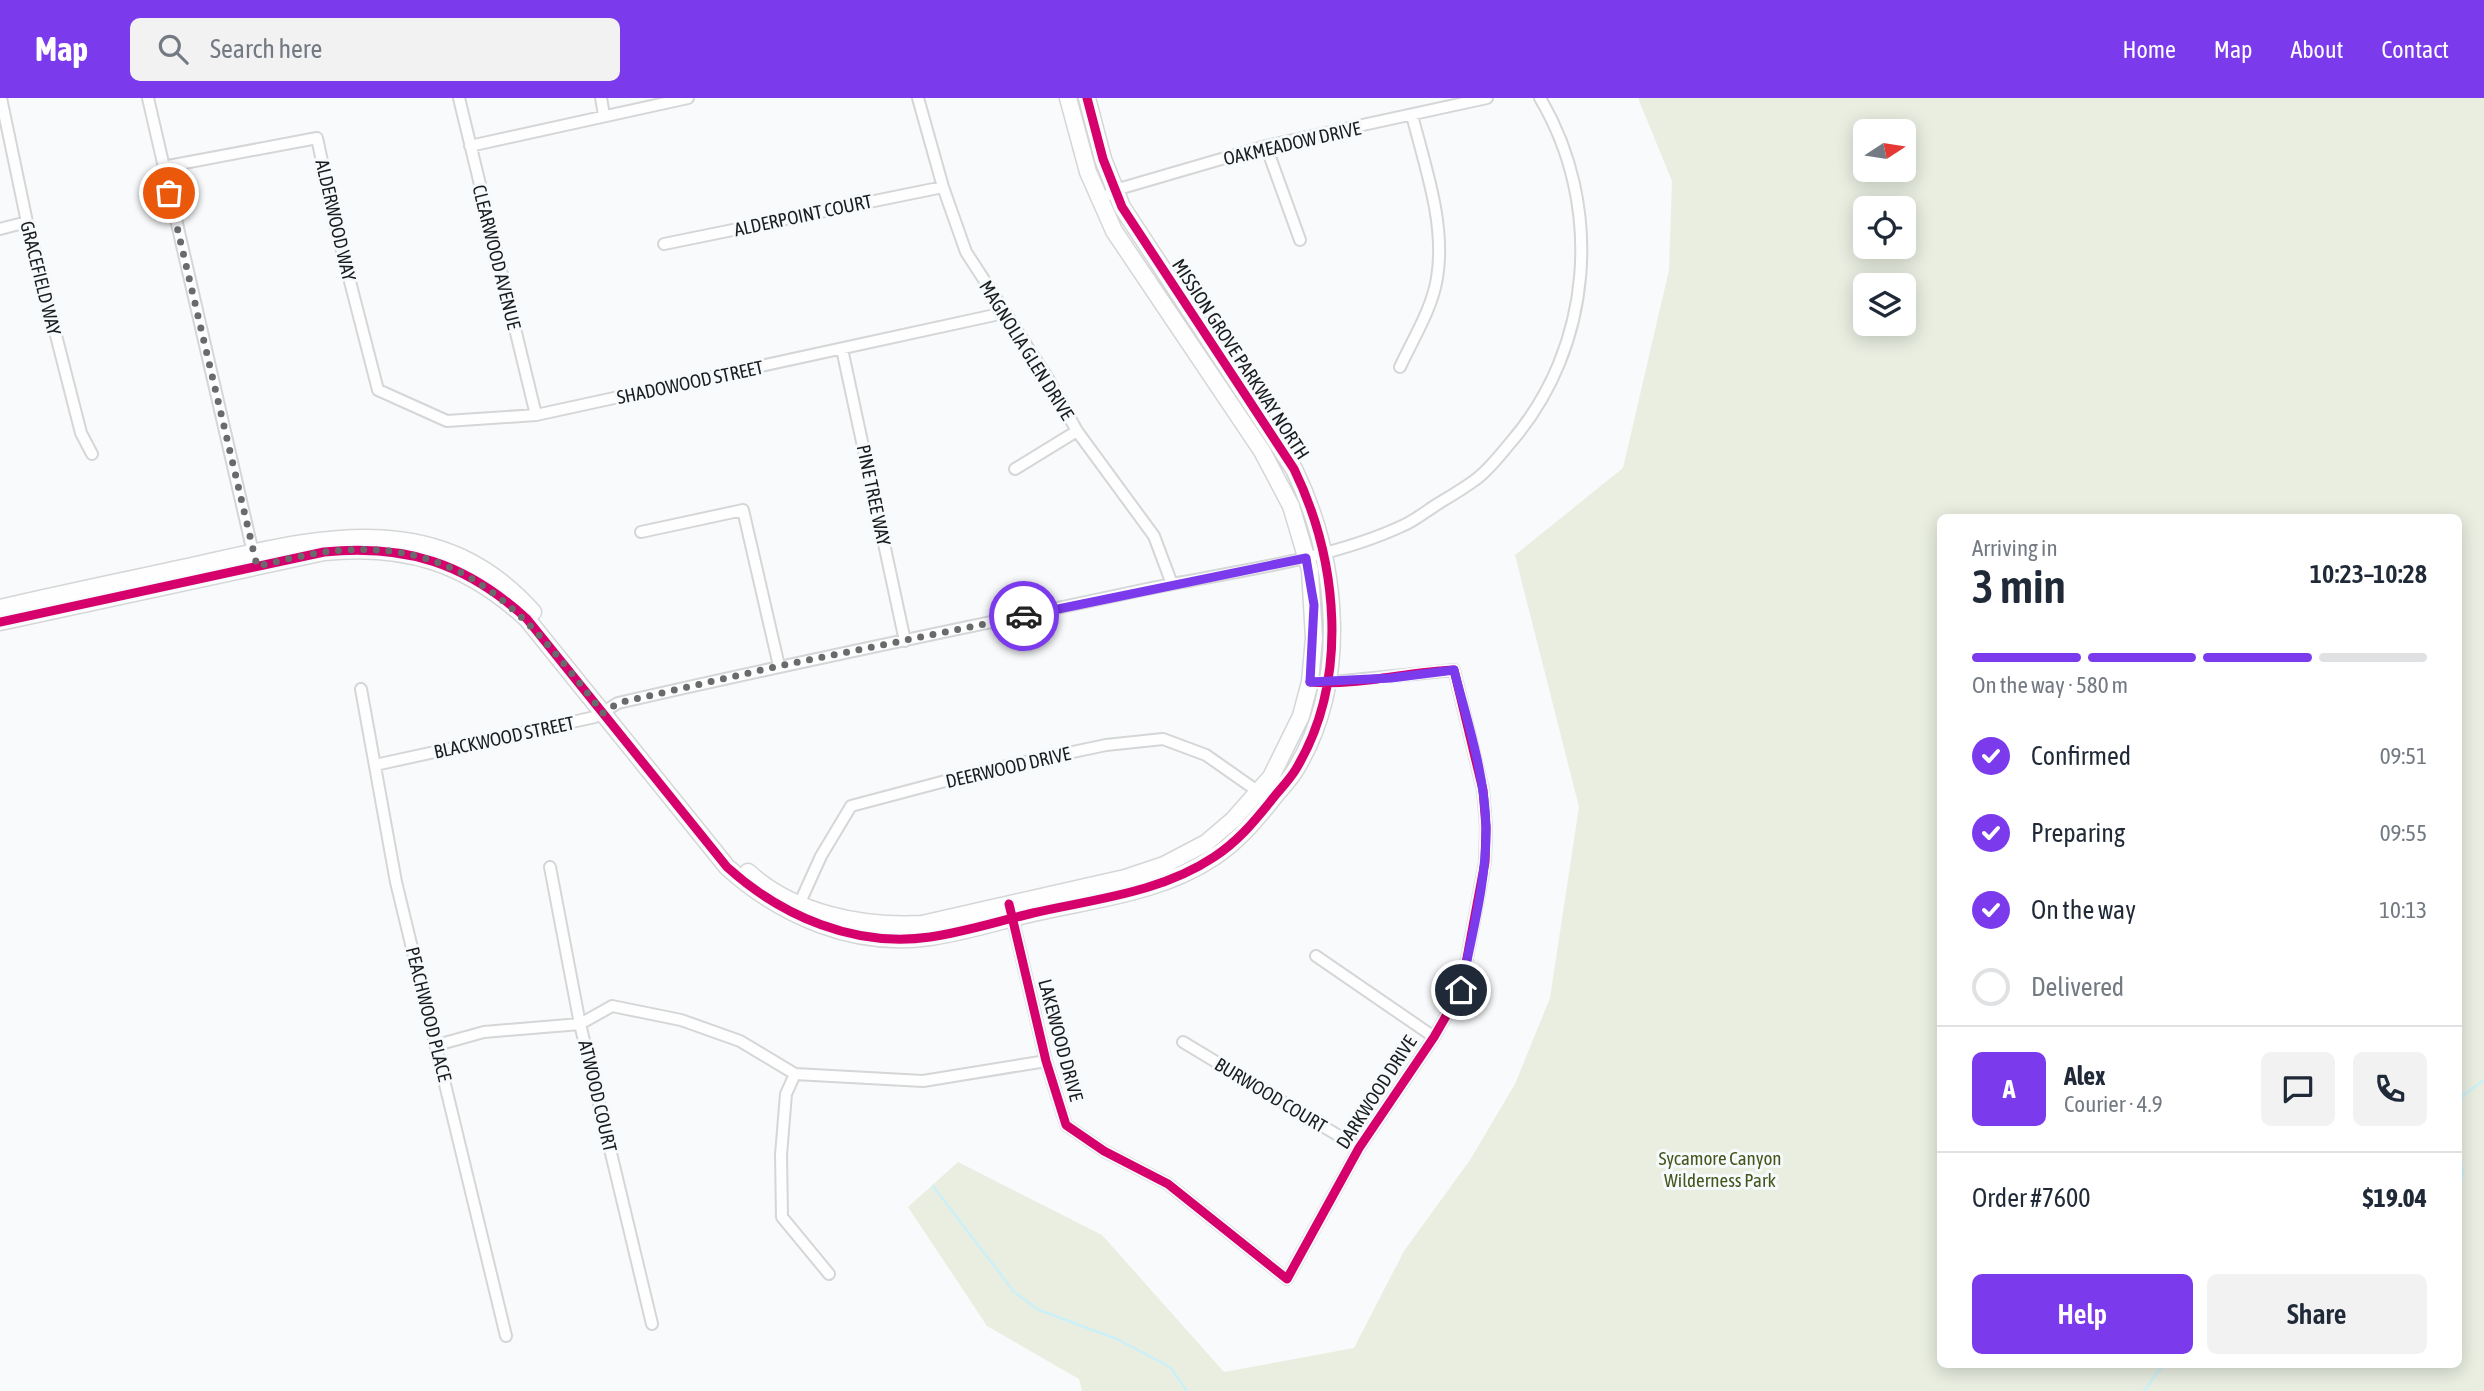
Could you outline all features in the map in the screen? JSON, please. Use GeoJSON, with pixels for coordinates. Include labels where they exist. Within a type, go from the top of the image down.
{"type":"FeatureCollection","features":[{"type":"Feature","properties":{"kind":"street","name":"GRACEFIELD WAY"},"geometry":{"type":"LineString","coordinates":[[1,98],[27,222],[81,433],[92,454]]}},
{"type":"Feature","properties":{"kind":"street"},"geometry":{"type":"LineString","coordinates":[[148,98],[255,560]]}},
{"type":"Feature","properties":{"kind":"street","name":"CLEARWOOD AVENUE"},"geometry":{"type":"LineString","coordinates":[[459,98],[536,415]]}},
{"type":"Feature","properties":{"kind":"street"},"geometry":{"type":"LineString","coordinates":[[601,98],[604,115]]}},
{"type":"Feature","properties":{"kind":"street"},"geometry":{"type":"LineString","coordinates":[[470,146],[688,98]]}},
{"type":"Feature","properties":{"kind":"street","name":"MAGNOLIA GLEN DRIVE"},"geometry":{"type":"LineString","coordinates":[[918,98],[943,187],[966,252],[1046,377],[1077,432],[1154,536],[1172,584]]}},
{"type":"Feature","properties":{"kind":"street","name":"MISSION GROVE PARKWAY NORTH"},"geometry":{"type":"LineString","coordinates":[[1069,98],[1080,148],[1108,194],[1280,443],[1305,491],[1329,581],[1332,628],[1318,682]]}},
{"type":"Feature","properties":{"kind":"street","name":"MISSION GROVE PARKWAY NORTH"},"geometry":{"type":"LineString","coordinates":[[0,608],[255,560],[365,549],[417,556],[466,573],[486,585],[527,619],[607,710],[726,867],[765,898],[797,908],[834,929],[884,938],[929,937],[1011,911],[1142,889],[1179,875],[1233,844],[1265,796],[1296,770],[1305,752],[1322,708],[1314,605],[1306,558],[1291,506],[1277,477],[1114,231],[1087,98]]}},
{"type":"Feature","properties":{"kind":"street","name":"OAKMEADOW DRIVE"},"geometry":{"type":"LineString","coordinates":[[1108,194],[1266,146],[1487,98]]}},
{"type":"Feature","properties":{"kind":"street","name":"BLACKWOOD STREET"},"geometry":{"type":"LineString","coordinates":[[375,765],[779,666],[1306,558],[1403,526],[1476,479],[1521,431],[1550,386],[1572,331],[1583,240],[1572,173],[1557,129],[1540,98]]}},
{"type":"Feature","properties":{"kind":"street"},"geometry":{"type":"LineString","coordinates":[[1399,367],[1429,306],[1437,279],[1439,248],[1436,217],[1412,115]]}},
{"type":"Feature","properties":{"kind":"street","name":"ALDERWOOD WAY"},"geometry":{"type":"LineString","coordinates":[[163,167],[317,138],[337,231],[378,390]]}},
{"type":"Feature","properties":{"kind":"street"},"geometry":{"type":"LineString","coordinates":[[1266,146],[1300,240]]}},
{"type":"Feature","properties":{"kind":"street","name":"ALDERPOINT COURT"},"geometry":{"type":"LineString","coordinates":[[664,244],[943,187]]}},
{"type":"Feature","properties":{"kind":"street"},"geometry":{"type":"LineString","coordinates":[[0,229],[27,222]]}},
{"type":"Feature","properties":{"kind":"street","name":"SHADOWOOD STREET"},"geometry":{"type":"LineString","coordinates":[[378,390],[447,421],[536,415],[1004,313]]}},
{"type":"Feature","properties":{"kind":"street","name":"PINE TREE WAY"},"geometry":{"type":"LineString","coordinates":[[842,349],[905,641]]}},
{"type":"Feature","properties":{"kind":"street"},"geometry":{"type":"LineString","coordinates":[[1015,469],[1077,432]]}},
{"type":"Feature","properties":{"kind":"street"},"geometry":{"type":"LineString","coordinates":[[641,532],[743,510],[779,666]]}},
{"type":"Feature","properties":{"kind":"street","name":"MISSION GROVE PARKWAY NORTH"},"geometry":{"type":"LineString","coordinates":[[0,622],[255,560]]}},
{"type":"Feature","properties":{"kind":"street","name":"DARKWOOD DRIVE"},"geometry":{"type":"LineString","coordinates":[[1287,1279],[1359,1148],[1434,1037],[1461,990],[1485,862],[1483,790],[1454,670],[1318,682]]}},
{"type":"Feature","properties":{"kind":"street","name":"PEACHWOOD PLACE"},"geometry":{"type":"LineString","coordinates":[[361,689],[396,882],[506,1336]]}},
{"type":"Feature","properties":{"kind":"street","name":"DEERWOOD DRIVE"},"geometry":{"type":"LineString","coordinates":[[797,908],[821,856],[851,806],[983,771],[1106,745],[1163,739],[1206,755],[1265,796]]}},
{"type":"Feature","properties":{"kind":"street","name":"ATWOOD COURT"},"geometry":{"type":"LineString","coordinates":[[550,867],[580,1024],[652,1324]]}},
{"type":"Feature","properties":{"kind":"street","name":"LAKEWOOD DRIVE"},"geometry":{"type":"LineString","coordinates":[[1011,911],[1046,1061],[1066,1125],[1104,1151],[1168,1184],[1287,1279]]}},
{"type":"Feature","properties":{"kind":"street"},"geometry":{"type":"LineString","coordinates":[[1316,956],[1434,1037]]}},
{"type":"Feature","properties":{"kind":"street"},"geometry":{"type":"LineString","coordinates":[[437,1045],[484,1032],[580,1024],[612,1006],[681,1020],[740,1041],[795,1074],[923,1081],[1046,1061]]}},
{"type":"Feature","properties":{"kind":"street","name":"BURWOOD COURT"},"geometry":{"type":"LineString","coordinates":[[1183,1042],[1359,1148]]}},
{"type":"Feature","properties":{"kind":"street"},"geometry":{"type":"LineString","coordinates":[[795,1074],[786,1094],[781,1155],[782,1217],[829,1274]]}},
{"type":"Feature","properties":{"kind":"green space","name":"Sycamore Canyon Wilderness Park"},"geometry":{"type":"Polygon","coordinates":[[[1638,98],[2484,98],[2484,1391],[1082,1391],[1079,1379],[987,1326],[908,1207],[958,1162],[1102,1235],[1224,1372],[1354,1348],[1404,1251],[1470,1160],[1515,1084],[1550,998],[1579,807],[1515,555],[1623,468],[1669,270],[1672,181],[1638,98]]]}},
{"type":"Feature","properties":{"kind":"waterway"},"geometry":{"type":"LineString","coordinates":[[2462,1097],[2484,1080]]}},
{"type":"Feature","properties":{"kind":"waterway"},"geometry":{"type":"LineString","coordinates":[[2462,1169],[2462,1177]]}},
{"type":"Feature","properties":{"kind":"waterway"},"geometry":{"type":"LineString","coordinates":[[933,1186],[1014,1292],[1039,1310],[1117,1339],[1170,1367],[1187,1391]]}},
{"type":"Feature","properties":{"kind":"waterway"},"geometry":{"type":"LineString","coordinates":[[2144,1391],[2161,1368]]}},
{"type":"Feature","properties":{"kind":"cycle path"},"geometry":{"type":"LineString","coordinates":[[0,622],[324,552],[354,550],[408,555],[458,571],[481,584],[527,619],[727,867],[771,900],[821,925],[874,938],[930,937],[1126,893],[1172,879],[1193,869],[1222,851],[1251,825],[1293,773],[1313,734],[1325,697],[1331,659],[1332,619],[1328,580],[1309,504],[1294,469],[1122,207],[1103,159],[1087,98]]}},
{"type":"Feature","properties":{"kind":"cycle path"},"geometry":{"type":"LineString","coordinates":[[1009,904],[1046,1061],[1066,1125],[1104,1151],[1168,1184],[1287,1279],[1359,1148],[1434,1037],[1461,990],[1485,862],[1483,790],[1454,670],[1346,682],[1310,682]]}},
{"type":"Feature","properties":{"kind":"way so far"},"geometry":{"type":"LineString","coordinates":[[169,193],[257,566],[324,552],[365,549],[417,556],[466,573],[486,585],[527,619],[603,713],[618,703],[779,666],[1024,616]]}},
{"type":"Feature","properties":{"kind":"route"},"geometry":{"type":"LineString","coordinates":[[1024,616],[1306,558],[1314,605],[1310,682],[1391,678],[1454,670],[1483,790],[1486,827],[1485,862],[1461,990]]}}]}
